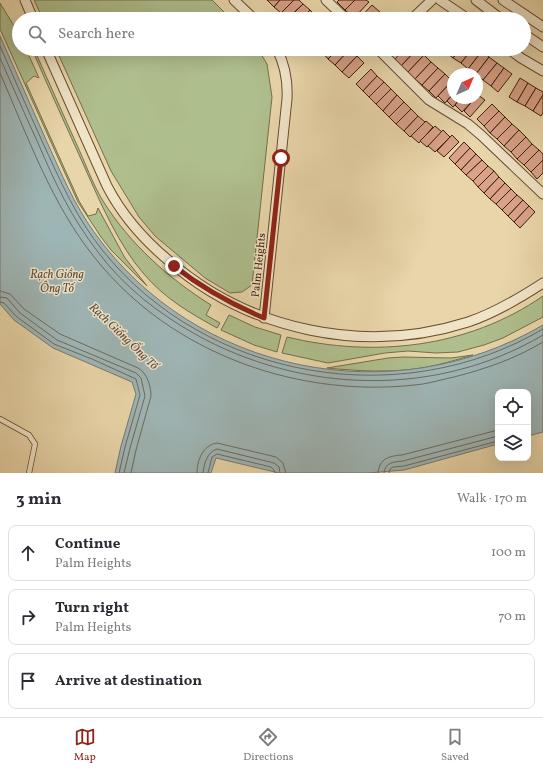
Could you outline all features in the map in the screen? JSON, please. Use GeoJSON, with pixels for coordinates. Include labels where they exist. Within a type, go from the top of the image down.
{"type":"FeatureCollection","features":[{"type":"Feature","properties":{"kind":"street"},"geometry":{"type":"LineString","coordinates":[[24,0],[30,12]]}},
{"type":"Feature","properties":{"kind":"street"},"geometry":{"type":"LineString","coordinates":[[234,0],[247,12]]}},
{"type":"Feature","properties":{"kind":"street"},"geometry":{"type":"LineString","coordinates":[[326,0],[339,12]]}},
{"type":"Feature","properties":{"kind":"street"},"geometry":{"type":"LineString","coordinates":[[419,12],[432,0]]}},
{"type":"Feature","properties":{"kind":"street"},"geometry":{"type":"LineString","coordinates":[[440,0],[458,12]]}},
{"type":"Feature","properties":{"kind":"street"},"geometry":{"type":"LineString","coordinates":[[476,0],[492,12]]}},
{"type":"Feature","properties":{"kind":"street"},"geometry":{"type":"LineString","coordinates":[[502,0],[520,12]]}},
{"type":"Feature","properties":{"kind":"street"},"geometry":{"type":"LineString","coordinates":[[531,19],[543,27]]}},
{"type":"Feature","properties":{"kind":"street"},"geometry":{"type":"LineString","coordinates":[[531,38],[543,46]]}},
{"type":"Feature","properties":{"kind":"street","name":"Palm Heights"},"geometry":{"type":"LineString","coordinates":[[49,56],[107,186],[117,204],[135,228],[164,257],[198,284],[223,299],[264,318],[287,99],[286,70],[281,56]]}},
{"type":"Feature","properties":{"kind":"street"},"geometry":{"type":"LineString","coordinates":[[386,56],[429,100],[468,124],[543,194]]}},
{"type":"Feature","properties":{"kind":"street"},"geometry":{"type":"LineString","coordinates":[[518,56],[543,71]]}},
{"type":"Feature","properties":{"kind":"street"},"geometry":{"type":"LineString","coordinates":[[264,318],[294,327],[341,335],[372,337],[412,334],[457,325],[481,317],[517,299],[543,283]]}},
{"type":"Feature","properties":{"kind":"lane"},"geometry":{"type":"LineString","coordinates":[[0,419],[29,434],[35,444],[29,473]]}},
{"type":"Feature","properties":{"kind":"green space"},"geometry":{"type":"Polygon","coordinates":[[[34,0],[212,0],[224,12],[40,12],[34,0]]]}},
{"type":"Feature","properties":{"kind":"green space"},"geometry":{"type":"Polygon","coordinates":[[[0,3],[12,23],[12,56],[0,29],[0,3]]]}},
{"type":"Feature","properties":{"kind":"green space"},"geometry":{"type":"Polygon","coordinates":[[[12,56],[29,56],[39,78],[34,76],[26,83],[79,201],[88,216],[96,214],[98,208],[125,258],[147,286],[111,250],[78,202],[12,56]]]}},
{"type":"Feature","properties":{"kind":"green space"},"geometry":{"type":"Polygon","coordinates":[[[35,56],[37,56],[92,180],[103,201],[125,232],[151,259],[195,295],[211,305],[206,315],[220,323],[217,328],[187,311],[169,298],[152,283],[135,263],[118,237],[97,195],[35,56]]]}},
{"type":"Feature","properties":{"kind":"green space"},"geometry":{"type":"Polygon","coordinates":[[[59,56],[262,56],[267,64],[272,97],[252,285],[242,292],[230,293],[205,278],[155,236],[139,217],[111,171],[59,56]]]}},
{"type":"Feature","properties":{"kind":"green space"},"geometry":{"type":"Polygon","coordinates":[[[543,296],[543,317],[503,338],[458,352],[436,353],[408,351],[385,353],[328,363],[282,353],[287,337],[353,347],[386,347],[420,344],[452,337],[484,327],[514,314],[543,296]]]}},
{"type":"Feature","properties":{"kind":"green space"},"geometry":{"type":"Polygon","coordinates":[[[229,315],[255,327],[281,335],[277,352],[254,345],[221,330],[229,315]]]}},
{"type":"Feature","properties":{"kind":"green space"},"geometry":{"type":"Polygon","coordinates":[[[473,355],[454,361],[410,370],[374,371],[327,368],[388,358],[451,358],[473,355]]]}},
{"type":"Feature","properties":{"kind":"water"},"geometry":{"type":"Polygon","coordinates":[[[0,36],[63,177],[74,199],[94,232],[136,280],[186,319],[241,347],[300,365],[362,372],[424,368],[485,352],[543,325],[543,432],[531,435],[531,389],[495,389],[495,445],[404,470],[368,473],[279,473],[216,458],[211,473],[115,473],[136,394],[132,382],[53,348],[14,320],[0,304],[0,36]]]}},
{"type":"Feature","properties":{"kind":"building"},"geometry":{"type":"Polygon","coordinates":[[[267,0],[280,0],[274,7],[267,0]]]}},
{"type":"Feature","properties":{"kind":"building"},"geometry":{"type":"Polygon","coordinates":[[[280,0],[294,0],[282,12],[274,7],[280,0]]]}},
{"type":"Feature","properties":{"kind":"building"},"geometry":{"type":"Polygon","coordinates":[[[294,0],[299,0],[303,4],[294,12],[282,12],[294,0]]]}},
{"type":"Feature","properties":{"kind":"building"},"geometry":{"type":"Polygon","coordinates":[[[339,0],[355,0],[345,10],[337,2],[339,0]]]}},
{"type":"Feature","properties":{"kind":"building"},"geometry":{"type":"Polygon","coordinates":[[[355,0],[366,0],[369,2],[360,12],[347,12],[345,10],[355,0]]]}},
{"type":"Feature","properties":{"kind":"building"},"geometry":{"type":"Polygon","coordinates":[[[303,4],[310,10],[308,12],[295,12],[303,4]]]}},
{"type":"Feature","properties":{"kind":"building"},"geometry":{"type":"Polygon","coordinates":[[[372,5],[380,12],[366,12],[372,5]]]}},
{"type":"Feature","properties":{"kind":"building"},"geometry":{"type":"Polygon","coordinates":[[[331,56],[343,56],[335,65],[328,59],[331,56]]]}},
{"type":"Feature","properties":{"kind":"building"},"geometry":{"type":"Polygon","coordinates":[[[343,56],[357,56],[342,72],[335,65],[343,56]]]}},
{"type":"Feature","properties":{"kind":"building"},"geometry":{"type":"Polygon","coordinates":[[[357,56],[364,63],[349,78],[342,72],[357,56]]]}},
{"type":"Feature","properties":{"kind":"building"},"geometry":{"type":"Polygon","coordinates":[[[398,56],[410,56],[401,66],[394,60],[398,56]]]}},
{"type":"Feature","properties":{"kind":"building"},"geometry":{"type":"Polygon","coordinates":[[[410,56],[423,56],[408,72],[401,66],[410,56]]]}},
{"type":"Feature","properties":{"kind":"building"},"geometry":{"type":"Polygon","coordinates":[[[423,56],[431,62],[415,79],[408,72],[423,56]]]}},
{"type":"Feature","properties":{"kind":"building"},"geometry":{"type":"Polygon","coordinates":[[[455,56],[466,56],[461,63],[453,58],[455,56]]]}},
{"type":"Feature","properties":{"kind":"building"},"geometry":{"type":"Polygon","coordinates":[[[466,56],[478,56],[469,68],[461,63],[466,56]]]}},
{"type":"Feature","properties":{"kind":"building"},"geometry":{"type":"Polygon","coordinates":[[[478,56],[489,57],[481,68],[469,68],[478,56]]]}},
{"type":"Feature","properties":{"kind":"building"},"geometry":{"type":"Polygon","coordinates":[[[489,57],[497,63],[483,80],[483,68],[481,68],[489,57]]]}},
{"type":"Feature","properties":{"kind":"building"},"geometry":{"type":"Polygon","coordinates":[[[431,62],[438,68],[422,85],[415,79],[431,62]]]}},
{"type":"Feature","properties":{"kind":"building"},"geometry":{"type":"Polygon","coordinates":[[[497,63],[504,68],[491,86],[483,80],[497,63]]]}},
{"type":"Feature","properties":{"kind":"building"},"geometry":{"type":"Polygon","coordinates":[[[438,68],[445,74],[429,91],[422,85],[438,68]]]}},
{"type":"Feature","properties":{"kind":"building"},"geometry":{"type":"Polygon","coordinates":[[[504,68],[512,74],[498,92],[491,86],[504,68]]]}},
{"type":"Feature","properties":{"kind":"building"},"geometry":{"type":"Polygon","coordinates":[[[371,69],[377,76],[363,91],[356,84],[371,69]]]}},
{"type":"Feature","properties":{"kind":"building"},"geometry":{"type":"Polygon","coordinates":[[[445,74],[447,76],[447,86],[436,98],[429,91],[445,74]]]}},
{"type":"Feature","properties":{"kind":"building"},"geometry":{"type":"Polygon","coordinates":[[[377,76],[384,82],[369,97],[363,91],[377,76]]]}},
{"type":"Feature","properties":{"kind":"building"},"geometry":{"type":"Polygon","coordinates":[[[520,78],[528,83],[517,102],[509,97],[520,78]]]}},
{"type":"Feature","properties":{"kind":"building"},"geometry":{"type":"Polygon","coordinates":[[[384,82],[391,89],[376,104],[369,97],[384,82]]]}},
{"type":"Feature","properties":{"kind":"building"},"geometry":{"type":"Polygon","coordinates":[[[528,83],[536,88],[525,106],[517,102],[528,83]]]}},
{"type":"Feature","properties":{"kind":"building"},"geometry":{"type":"Polygon","coordinates":[[[447,86],[447,101],[445,103],[438,96],[447,86]]]}},
{"type":"Feature","properties":{"kind":"building"},"geometry":{"type":"Polygon","coordinates":[[[536,88],[543,92],[543,95],[533,111],[525,106],[536,88]]]}},
{"type":"Feature","properties":{"kind":"building"},"geometry":{"type":"Polygon","coordinates":[[[391,89],[397,95],[383,111],[376,104],[391,89]]]}},
{"type":"Feature","properties":{"kind":"building"},"geometry":{"type":"Polygon","coordinates":[[[397,95],[404,102],[389,117],[383,111],[397,95]]]}},
{"type":"Feature","properties":{"kind":"building"},"geometry":{"type":"Polygon","coordinates":[[[543,95],[543,113],[541,116],[533,111],[543,95]]]}},
{"type":"Feature","properties":{"kind":"building"},"geometry":{"type":"Polygon","coordinates":[[[404,102],[411,109],[396,124],[389,117],[404,102]]]}},
{"type":"Feature","properties":{"kind":"building"},"geometry":{"type":"Polygon","coordinates":[[[456,104],[469,104],[462,112],[455,105],[456,104]]]}},
{"type":"Feature","properties":{"kind":"building"},"geometry":{"type":"Polygon","coordinates":[[[470,104],[481,104],[470,117],[464,111],[470,104]]]}},
{"type":"Feature","properties":{"kind":"building"},"geometry":{"type":"Polygon","coordinates":[[[492,104],[499,111],[484,126],[477,119],[492,104]]]}},
{"type":"Feature","properties":{"kind":"building"},"geometry":{"type":"Polygon","coordinates":[[[411,109],[418,116],[404,131],[396,124],[411,109]]]}},
{"type":"Feature","properties":{"kind":"building"},"geometry":{"type":"Polygon","coordinates":[[[499,111],[505,117],[490,133],[484,126],[499,111]]]}},
{"type":"Feature","properties":{"kind":"building"},"geometry":{"type":"Polygon","coordinates":[[[418,116],[425,122],[410,137],[404,131],[418,116]]]}},
{"type":"Feature","properties":{"kind":"building"},"geometry":{"type":"Polygon","coordinates":[[[505,117],[512,124],[497,139],[490,133],[505,117]]]}},
{"type":"Feature","properties":{"kind":"building"},"geometry":{"type":"Polygon","coordinates":[[[426,121],[433,127],[419,143],[411,136],[426,121]]]}},
{"type":"Feature","properties":{"kind":"building"},"geometry":{"type":"Polygon","coordinates":[[[512,124],[519,130],[504,146],[497,139],[512,124]]]}},
{"type":"Feature","properties":{"kind":"building"},"geometry":{"type":"Polygon","coordinates":[[[435,126],[442,132],[427,147],[420,141],[435,126]]]}},
{"type":"Feature","properties":{"kind":"building"},"geometry":{"type":"Polygon","coordinates":[[[443,130],[450,137],[435,152],[428,146],[443,130]]]}},
{"type":"Feature","properties":{"kind":"building"},"geometry":{"type":"Polygon","coordinates":[[[519,130],[526,137],[511,152],[504,146],[519,130]]]}},
{"type":"Feature","properties":{"kind":"building"},"geometry":{"type":"Polygon","coordinates":[[[452,135],[459,142],[444,157],[437,151],[452,135]]]}},
{"type":"Feature","properties":{"kind":"building"},"geometry":{"type":"Polygon","coordinates":[[[526,137],[532,144],[517,159],[511,152],[526,137]]]}},
{"type":"Feature","properties":{"kind":"building"},"geometry":{"type":"Polygon","coordinates":[[[464,142],[470,148],[455,164],[449,158],[464,142]]]}},
{"type":"Feature","properties":{"kind":"building"},"geometry":{"type":"Polygon","coordinates":[[[532,144],[539,150],[524,165],[517,159],[532,144]]]}},
{"type":"Feature","properties":{"kind":"building"},"geometry":{"type":"Polygon","coordinates":[[[470,148],[476,154],[461,170],[455,164],[470,148]]]}},
{"type":"Feature","properties":{"kind":"building"},"geometry":{"type":"Polygon","coordinates":[[[539,150],[543,154],[543,160],[531,172],[524,165],[539,150]]]}},
{"type":"Feature","properties":{"kind":"building"},"geometry":{"type":"Polygon","coordinates":[[[476,154],[482,160],[466,175],[461,170],[476,154]]]}},
{"type":"Feature","properties":{"kind":"building"},"geometry":{"type":"Polygon","coordinates":[[[482,160],[488,166],[473,181],[466,175],[482,160]]]}},
{"type":"Feature","properties":{"kind":"building"},"geometry":{"type":"Polygon","coordinates":[[[543,160],[543,173],[537,179],[531,172],[543,160]]]}},
{"type":"Feature","properties":{"kind":"building"},"geometry":{"type":"Polygon","coordinates":[[[488,166],[494,171],[478,187],[473,181],[488,166]]]}},
{"type":"Feature","properties":{"kind":"building"},"geometry":{"type":"Polygon","coordinates":[[[494,171],[499,177],[484,193],[478,187],[494,171]]]}},
{"type":"Feature","properties":{"kind":"building"},"geometry":{"type":"Polygon","coordinates":[[[499,177],[505,183],[490,199],[484,193],[499,177]]]}},
{"type":"Feature","properties":{"kind":"building"},"geometry":{"type":"Polygon","coordinates":[[[505,183],[511,189],[496,204],[490,199],[505,183]]]}},
{"type":"Feature","properties":{"kind":"building"},"geometry":{"type":"Polygon","coordinates":[[[511,189],[517,195],[502,210],[496,204],[511,189]]]}},
{"type":"Feature","properties":{"kind":"building"},"geometry":{"type":"Polygon","coordinates":[[[517,195],[523,200],[508,216],[502,210],[517,195]]]}},
{"type":"Feature","properties":{"kind":"building"},"geometry":{"type":"Polygon","coordinates":[[[523,200],[529,206],[514,222],[508,216],[523,200]]]}},
{"type":"Feature","properties":{"kind":"building"},"geometry":{"type":"Polygon","coordinates":[[[529,206],[535,212],[520,228],[514,222],[529,206]]]}},
{"type":"Feature","properties":{"kind":"route"},"geometry":{"type":"LineString","coordinates":[[174,266],[210,292],[264,318],[281,158]]}},
{"type":"Feature","properties":{"kind":"water label","name":"Rạch Giồng Ông Tố"},"geometry":{"type":"Point","coordinates":[57,281]}},
{"type":"Feature","properties":{"kind":"water label","name":"Rạch Giống Ống Tố"},"geometry":{"type":"Point","coordinates":[124,336]}}]}
